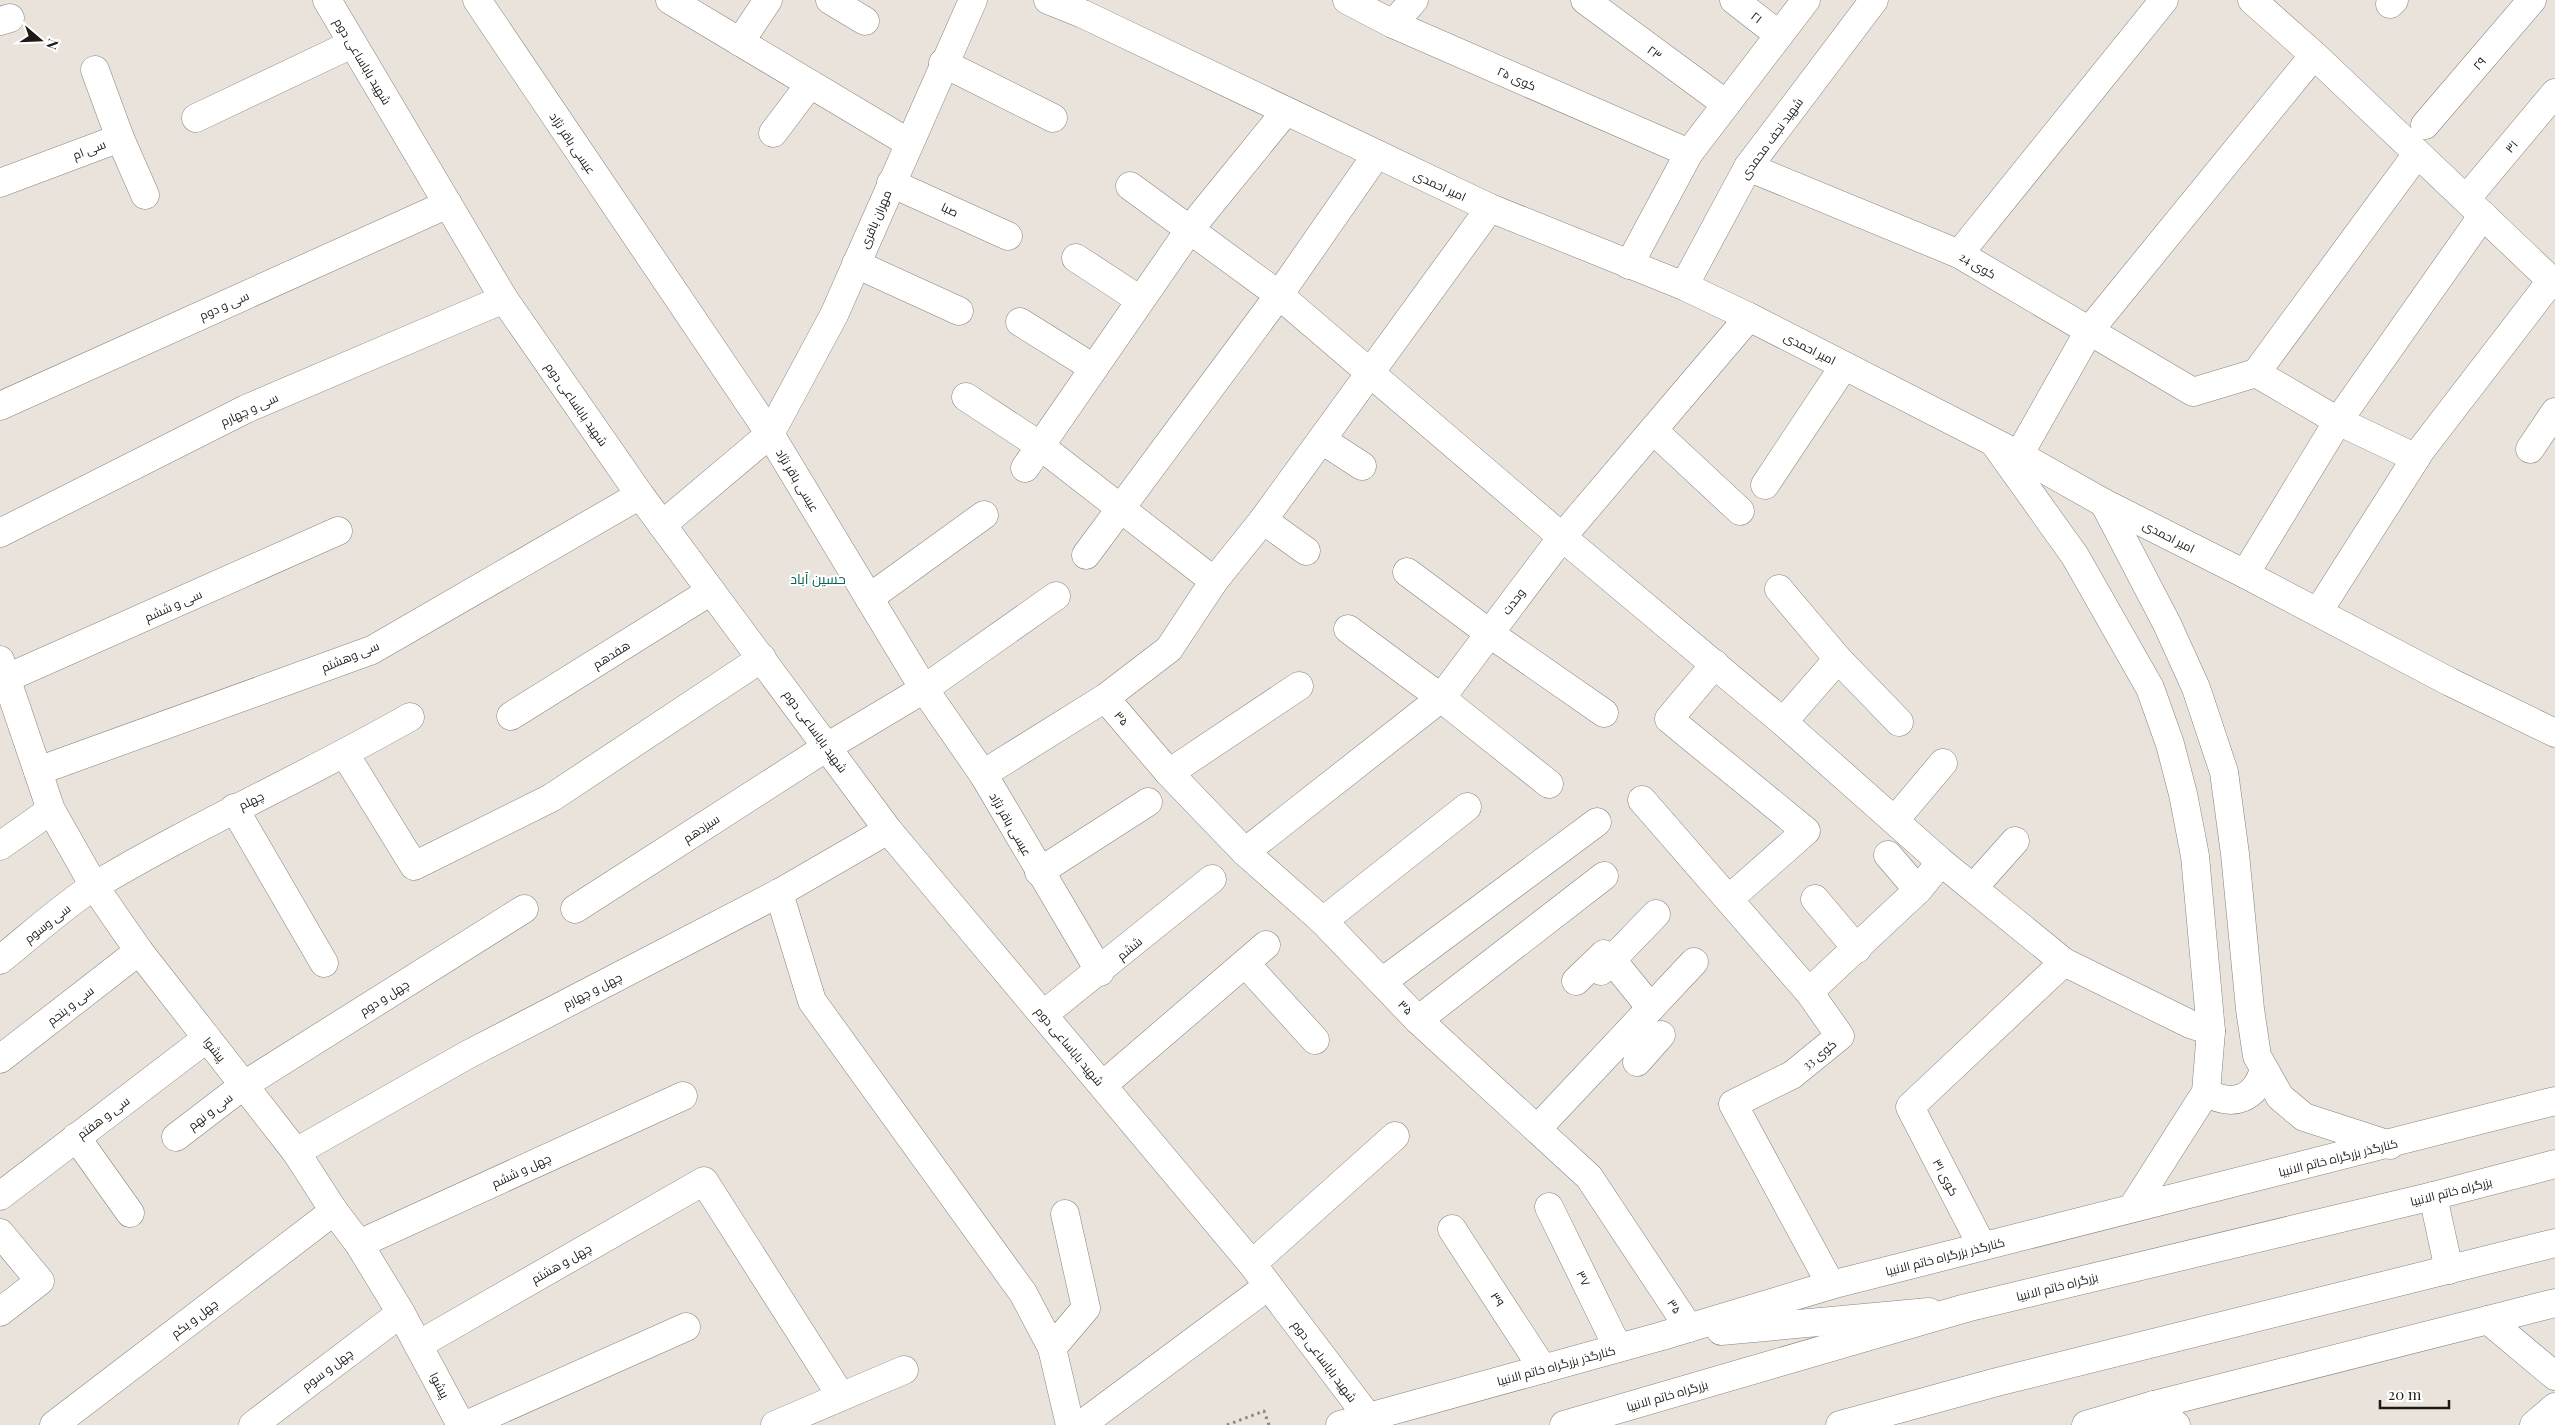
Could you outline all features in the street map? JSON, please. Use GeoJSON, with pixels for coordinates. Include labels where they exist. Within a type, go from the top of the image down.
{"type":"FeatureCollection","features":[{"type":"Feature","properties":{"kind":"main road","name":"شهید باباساعی دوم"},"geometry":{"type":"LineString","coordinates":[[327,0],[504,298],[662,525],[888,830],[1252,1264],[1368,1417]]}},
{"type":"Feature","properties":{"kind":"main road","name":"عیسی باقر نژاد"},"geometry":{"type":"LineString","coordinates":[[477,0],[770,434],[924,689],[983,774],[1039,872],[1100,972]]}},
{"type":"Feature","properties":{"kind":"main road"},"geometry":{"type":"LineString","coordinates":[[670,0],[909,143]]}},
{"type":"Feature","properties":{"kind":"main road"},"geometry":{"type":"LineString","coordinates":[[740,42],[768,0]]}},
{"type":"Feature","properties":{"kind":"main road"},"geometry":{"type":"LineString","coordinates":[[830,0],[865,20]]}},
{"type":"Feature","properties":{"kind":"main road","name":"مهران باقری"},"geometry":{"type":"LineString","coordinates":[[770,434],[834,315],[943,63],[973,0]]}},
{"type":"Feature","properties":{"kind":"main road","name":"امیر احمدی"},"geometry":{"type":"LineString","coordinates":[[1048,0],[1084,7],[1286,111],[1490,208],[1684,286],[1749,317],[2007,449],[2104,503],[2245,574],[2450,682],[2555,733]]}},
{"type":"Feature","properties":{"kind":"main road","name":"کوی ۲۵"},"geometry":{"type":"LineString","coordinates":[[1347,0],[1394,24],[1688,153]]}},
{"type":"Feature","properties":{"kind":"main road"},"geometry":{"type":"LineString","coordinates":[[1394,24],[1414,0]]}},
{"type":"Feature","properties":{"kind":"main road","name":"۲۳"},"geometry":{"type":"LineString","coordinates":[[1585,0],[1726,104]]}},
{"type":"Feature","properties":{"kind":"main road","name":"۲۱"},"geometry":{"type":"LineString","coordinates":[[1734,0],[1779,35]]}},
{"type":"Feature","properties":{"kind":"main road"},"geometry":{"type":"LineString","coordinates":[[1629,265],[1688,153],[1806,0]]}},
{"type":"Feature","properties":{"kind":"main road","name":"شهید نجف محمدی"},"geometry":{"type":"LineString","coordinates":[[1684,286],[1748,167],[1874,0]]}},
{"type":"Feature","properties":{"kind":"main road"},"geometry":{"type":"LineString","coordinates":[[1959,254],[2164,0]]}},
{"type":"Feature","properties":{"kind":"main road"},"geometry":{"type":"LineString","coordinates":[[2252,0],[2314,55],[2553,282],[2416,458],[2318,612]]}},
{"type":"Feature","properties":{"kind":"main road","name":"۲۹"},"geometry":{"type":"LineString","coordinates":[[2425,125],[2532,0]]}},
{"type":"Feature","properties":{"kind":"main road"},"geometry":{"type":"LineString","coordinates":[[196,118],[352,44]]}},
{"type":"Feature","properties":{"kind":"main road"},"geometry":{"type":"LineString","coordinates":[[2132,1208],[2206,1092],[2211,1031],[2195,856],[2184,794],[2170,744],[2150,688],[2075,556],[2007,449],[2089,332],[2314,55]]}},
{"type":"Feature","properties":{"kind":"main road"},"geometry":{"type":"LineString","coordinates":[[943,63],[1053,118]]}},
{"type":"Feature","properties":{"kind":"main road"},"geometry":{"type":"LineString","coordinates":[[95,70],[120,138]]}},
{"type":"Feature","properties":{"kind":"main road"},"geometry":{"type":"LineString","coordinates":[[774,133],[810,84]]}},
{"type":"Feature","properties":{"kind":"main road","name":"۳۱"},"geometry":{"type":"LineString","coordinates":[[2245,574],[2338,421],[2475,206],[2555,94]]}},
{"type":"Feature","properties":{"kind":"main road"},"geometry":{"type":"LineString","coordinates":[[1025,468],[1092,367],[1190,229],[1286,111]]}},
{"type":"Feature","properties":{"kind":"main road","name":"سی ام"},"geometry":{"type":"LineString","coordinates":[[0,183],[120,138],[144,195]]}},
{"type":"Feature","properties":{"kind":"main road"},"geometry":{"type":"LineString","coordinates":[[1086,554],[1279,294],[1377,154]]}},
{"type":"Feature","properties":{"kind":"main road"},"geometry":{"type":"LineString","coordinates":[[2416,458],[2338,421],[2256,373],[2417,154]]}},
{"type":"Feature","properties":{"kind":"main road","name":"کوی 24"},"geometry":{"type":"LineString","coordinates":[[1748,167],[1959,254],[2193,392],[2256,373]]}},
{"type":"Feature","properties":{"kind":"main road","name":"صبا"},"geometry":{"type":"LineString","coordinates":[[891,183],[1008,236]]}},
{"type":"Feature","properties":{"kind":"main road"},"geometry":{"type":"LineString","coordinates":[[1130,186],[1279,294],[1562,537],[1783,722],[1942,862],[2064,962],[2190,1024],[2211,1031]]}},
{"type":"Feature","properties":{"kind":"main road","name":"سی و دوم"},"geometry":{"type":"LineString","coordinates":[[0,406],[448,204]]}},
{"type":"Feature","properties":{"kind":"main road"},"geometry":{"type":"LineString","coordinates":[[983,774],[1105,698],[1169,649],[1214,581],[1263,520],[1490,208]]}},
{"type":"Feature","properties":{"kind":"main road"},"geometry":{"type":"LineString","coordinates":[[1076,258],[1140,300]]}},
{"type":"Feature","properties":{"kind":"main road"},"geometry":{"type":"LineString","coordinates":[[856,264],[959,311]]}},
{"type":"Feature","properties":{"kind":"main road","name":"سی و چهارم"},"geometry":{"type":"LineString","coordinates":[[0,533],[246,409],[504,298]]}},
{"type":"Feature","properties":{"kind":"main road","name":"وحدت"},"geometry":{"type":"LineString","coordinates":[[1245,852],[1441,698],[1562,537],[1749,317]]}},
{"type":"Feature","properties":{"kind":"main road"},"geometry":{"type":"LineString","coordinates":[[1020,322],[1092,367]]}},
{"type":"Feature","properties":{"kind":"main road"},"geometry":{"type":"LineString","coordinates":[[1765,485],[1844,366]]}},
{"type":"Feature","properties":{"kind":"main road"},"geometry":{"type":"LineString","coordinates":[[966,397],[1039,445],[1214,581]]}},
{"type":"Feature","properties":{"kind":"main road"},"geometry":{"type":"LineString","coordinates":[[2530,449],[2555,412]]}},
{"type":"Feature","properties":{"kind":"main road"},"geometry":{"type":"LineString","coordinates":[[1653,430],[1740,511]]}},
{"type":"Feature","properties":{"kind":"main road"},"geometry":{"type":"LineString","coordinates":[[662,525],[770,434]]}},
{"type":"Feature","properties":{"kind":"main road"},"geometry":{"type":"LineString","coordinates":[[1322,440],[1362,466]]}},
{"type":"Feature","properties":{"kind":"main road","name":"سی وهشتم"},"geometry":{"type":"LineString","coordinates":[[38,772],[372,650],[640,495]]}},
{"type":"Feature","properties":{"kind":"main road"},"geometry":{"type":"LineString","coordinates":[[2104,503],[2167,624],[2189,672],[2224,772],[2235,854],[2250,1009],[2257,1056],[2280,1097],[2304,1117],[2390,1145]]}},
{"type":"Feature","properties":{"kind":"main road"},"geometry":{"type":"LineString","coordinates":[[869,598],[984,515]]}},
{"type":"Feature","properties":{"kind":"main road"},"geometry":{"type":"LineString","coordinates":[[1263,520],[1306,551]]}},
{"type":"Feature","properties":{"kind":"main road","name":"سی و ششم"},"geometry":{"type":"LineString","coordinates":[[4,669],[338,531]]}},
{"type":"Feature","properties":{"kind":"main road"},"geometry":{"type":"LineString","coordinates":[[1407,572],[1489,633],[1604,713]]}},
{"type":"Feature","properties":{"kind":"main road"},"geometry":{"type":"LineString","coordinates":[[1779,589],[1838,659],[1899,722]]}},
{"type":"Feature","properties":{"kind":"main road","name":"هفدهم"},"geometry":{"type":"LineString","coordinates":[[511,716],[711,591]]}},
{"type":"Feature","properties":{"kind":"main road","name":"سیزدهم"},"geometry":{"type":"LineString","coordinates":[[575,909],[827,747],[924,689],[1056,596]]}},
{"type":"Feature","properties":{"kind":"main road"},"geometry":{"type":"LineString","coordinates":[[1348,629],[1441,698],[1549,784]]}},
{"type":"Feature","properties":{"kind":"main road"},"geometry":{"type":"LineString","coordinates":[[346,754],[414,866],[551,798],[762,658]]}},
{"type":"Feature","properties":{"kind":"main road"},"geometry":{"type":"LineString","coordinates":[[1783,722],[1838,659]]}},
{"type":"Feature","properties":{"kind":"main road"},"geometry":{"type":"LineString","coordinates":[[1715,664],[1669,719],[1806,831],[1729,899]]}},
{"type":"Feature","properties":{"kind":"main road","name":"پیشوا"},"geometry":{"type":"LineString","coordinates":[[4,669],[8,713],[38,772],[51,810],[94,886],[139,951],[296,1152],[334,1211],[359,1244],[401,1312],[461,1425]]}},
{"type":"Feature","properties":{"kind":"main road"},"geometry":{"type":"LineString","coordinates":[[1169,774],[1299,686]]}},
{"type":"Feature","properties":{"kind":"main road","name":"۳۵"},"geometry":{"type":"LineString","coordinates":[[1105,698],[1169,774],[1245,852],[1322,921],[1418,1020],[1589,1177],[1689,1328]]}},
{"type":"Feature","properties":{"kind":"main road","name":"چهلم"},"geometry":{"type":"LineString","coordinates":[[94,886],[234,808],[346,754],[410,717]]}},
{"type":"Feature","properties":{"kind":"main road"},"geometry":{"type":"LineString","coordinates":[[1895,820],[1943,763]]}},
{"type":"Feature","properties":{"kind":"main road","name":"کوی 33"},"geometry":{"type":"LineString","coordinates":[[1642,800],[1809,992],[1840,1036],[1792,1075],[1733,1104],[1831,1285]]}},
{"type":"Feature","properties":{"kind":"main road"},"geometry":{"type":"LineString","coordinates":[[1039,872],[1148,802]]}},
{"type":"Feature","properties":{"kind":"main road"},"geometry":{"type":"LineString","coordinates":[[1322,921],[1467,807]]}},
{"type":"Feature","properties":{"kind":"main road"},"geometry":{"type":"LineString","coordinates":[[234,808],[324,963]]}},
{"type":"Feature","properties":{"kind":"main road"},"geometry":{"type":"LineString","coordinates":[[0,846],[51,810]]}},
{"type":"Feature","properties":{"kind":"main road"},"geometry":{"type":"LineString","coordinates":[[1382,982],[1597,822]]}},
{"type":"Feature","properties":{"kind":"main road","name":"چهل و چهارم"},"geometry":{"type":"LineString","coordinates":[[296,1152],[467,1055],[779,893],[888,830]]}},
{"type":"Feature","properties":{"kind":"main road"},"geometry":{"type":"LineString","coordinates":[[1974,887],[2015,841]]}},
{"type":"Feature","properties":{"kind":"main road"},"geometry":{"type":"LineString","coordinates":[[1888,855],[1918,890]]}},
{"type":"Feature","properties":{"kind":"main road"},"geometry":{"type":"LineString","coordinates":[[1809,992],[1918,890],[1942,862]]}},
{"type":"Feature","properties":{"kind":"main road"},"geometry":{"type":"LineString","coordinates":[[1418,1020],[1604,876]]}},
{"type":"Feature","properties":{"kind":"main road","name":"ششم"},"geometry":{"type":"LineString","coordinates":[[1044,1015],[1100,972],[1212,879]]}},
{"type":"Feature","properties":{"kind":"main road","name":"سی وسوم"},"geometry":{"type":"LineString","coordinates":[[0,960],[94,886]]}},
{"type":"Feature","properties":{"kind":"main road"},"geometry":{"type":"LineString","coordinates":[[779,893],[812,1001],[1023,1293],[1052,1348],[1070,1425]]}},
{"type":"Feature","properties":{"kind":"main road"},"geometry":{"type":"LineString","coordinates":[[1816,899],[1857,949]]}},
{"type":"Feature","properties":{"kind":"main road","name":"چهل و دوم"},"geometry":{"type":"LineString","coordinates":[[244,1085],[524,909]]}},
{"type":"Feature","properties":{"kind":"main road"},"geometry":{"type":"LineString","coordinates":[[1607,965],[1656,914]]}},
{"type":"Feature","properties":{"kind":"main road"},"geometry":{"type":"LineString","coordinates":[[1103,1086],[1266,945]]}},
{"type":"Feature","properties":{"kind":"main road","name":"سی و پنجم"},"geometry":{"type":"LineString","coordinates":[[0,1059],[139,951]]}},
{"type":"Feature","properties":{"kind":"main road"},"geometry":{"type":"LineString","coordinates":[[1576,981],[1604,954],[1607,965],[1656,1025]]}},
{"type":"Feature","properties":{"kind":"main road"},"geometry":{"type":"LineString","coordinates":[[1637,1062],[1656,1025],[1694,962]]}},
{"type":"Feature","properties":{"kind":"main road","name":"کوی ۳۱"},"geometry":{"type":"LineString","coordinates":[[1982,1246],[1910,1108],[2064,962]]}},
{"type":"Feature","properties":{"kind":"main road"},"geometry":{"type":"LineString","coordinates":[[1245,963],[1315,1040]]}},
{"type":"Feature","properties":{"kind":"main road"},"geometry":{"type":"LineString","coordinates":[[1537,1129],[1656,1025]]}},
{"type":"Feature","properties":{"kind":"main road","name":"سی و هفتم"},"geometry":{"type":"LineString","coordinates":[[0,1196],[206,1038]]}},
{"type":"Feature","properties":{"kind":"main road"},"geometry":{"type":"LineString","coordinates":[[2206,1092],[2223,1100],[2242,1099],[2253,1092],[2261,1082],[2264,1069]]}},
{"type":"Feature","properties":{"kind":"main road","name":"سی و نهم"},"geometry":{"type":"LineString","coordinates":[[176,1137],[244,1085]]}},
{"type":"Feature","properties":{"kind":"main road","name":"چهل و ششم"},"geometry":{"type":"LineString","coordinates":[[359,1244],[683,1096]]}},
{"type":"Feature","properties":{"kind":"main road","name":"کنارگذر بزرگراه خاتم الانبیا"},"geometry":{"type":"LineString","coordinates":[[1340,1425],[1662,1336],[1831,1285],[2132,1208],[2390,1145],[2555,1101]]}},
{"type":"Feature","properties":{"kind":"main road"},"geometry":{"type":"LineString","coordinates":[[1252,1264],[1394,1136]]}},
{"type":"Feature","properties":{"kind":"main road"},"geometry":{"type":"LineString","coordinates":[[76,1138],[130,1212]]}},
{"type":"Feature","properties":{"kind":"main road","name":"بزرگراه خاتم الانبیا"},"geometry":{"type":"LineString","coordinates":[[1564,1425],[1966,1308],[2433,1196],[2555,1164]]}},
{"type":"Feature","properties":{"kind":"main road","name":"چهل و هشتم"},"geometry":{"type":"LineString","coordinates":[[418,1345],[704,1181],[841,1396]]}},
{"type":"Feature","properties":{"kind":"main road"},"geometry":{"type":"LineString","coordinates":[[2433,1196],[2449,1270]]}},
{"type":"Feature","properties":{"kind":"main road","name":"۳۷"},"geometry":{"type":"LineString","coordinates":[[1549,1207],[1618,1348]]}},
{"type":"Feature","properties":{"kind":"main road","name":"چهل و یکم"},"geometry":{"type":"LineString","coordinates":[[54,1425],[334,1211]]}},
{"type":"Feature","properties":{"kind":"main road"},"geometry":{"type":"LineString","coordinates":[[1052,1348],[1086,1308],[1065,1214]]}},
{"type":"Feature","properties":{"kind":"main road","name":"۳۹"},"geometry":{"type":"LineString","coordinates":[[1452,1229],[1543,1369]]}},
{"type":"Feature","properties":{"kind":"main road"},"geometry":{"type":"LineString","coordinates":[[0,1233],[40,1281],[0,1312]]}},
{"type":"Feature","properties":{"kind":"main road"},"geometry":{"type":"LineString","coordinates":[[1840,1425],[1997,1382],[2555,1243]]}},
{"type":"Feature","properties":{"kind":"main road"},"geometry":{"type":"LineString","coordinates":[[1081,1425],[1268,1286]]}},
{"type":"Feature","properties":{"kind":"main road"},"geometry":{"type":"LineString","coordinates":[[2086,1425],[2146,1415],[2555,1303]]}},
{"type":"Feature","properties":{"kind":"main road"},"geometry":{"type":"LineString","coordinates":[[1662,1336],[1966,1308]]}},
{"type":"Feature","properties":{"kind":"main road","name":"چهل و سوم"},"geometry":{"type":"LineString","coordinates":[[253,1425],[401,1312]]}},
{"type":"Feature","properties":{"kind":"main road"},"geometry":{"type":"LineString","coordinates":[[2488,1320],[2555,1376]]}},
{"type":"Feature","properties":{"kind":"main road"},"geometry":{"type":"LineString","coordinates":[[466,1425],[686,1327]]}},
{"type":"Feature","properties":{"kind":"main road"},"geometry":{"type":"LineString","coordinates":[[775,1425],[904,1370]]}},
{"type":"Feature","properties":{"kind":"main road"},"geometry":{"type":"LineString","coordinates":[[1906,1425],[1997,1382]]}},
{"type":"Feature","properties":{"kind":"main road"},"geometry":{"type":"LineString","coordinates":[[2534,1425],[2555,1407]]}},
{"type":"Feature","properties":{"kind":"main road"},"geometry":{"type":"LineString","coordinates":[[2146,1415],[2176,1425]]}},
{"type":"Feature","properties":{"kind":"path"},"geometry":{"type":"LineString","coordinates":[[1227,1425],[1264,1411],[1269,1425]]}},
{"type":"Feature","properties":{"kind":"district","name":"حسین آباد"},"geometry":{"type":"Point","coordinates":[818,578]}}]}
